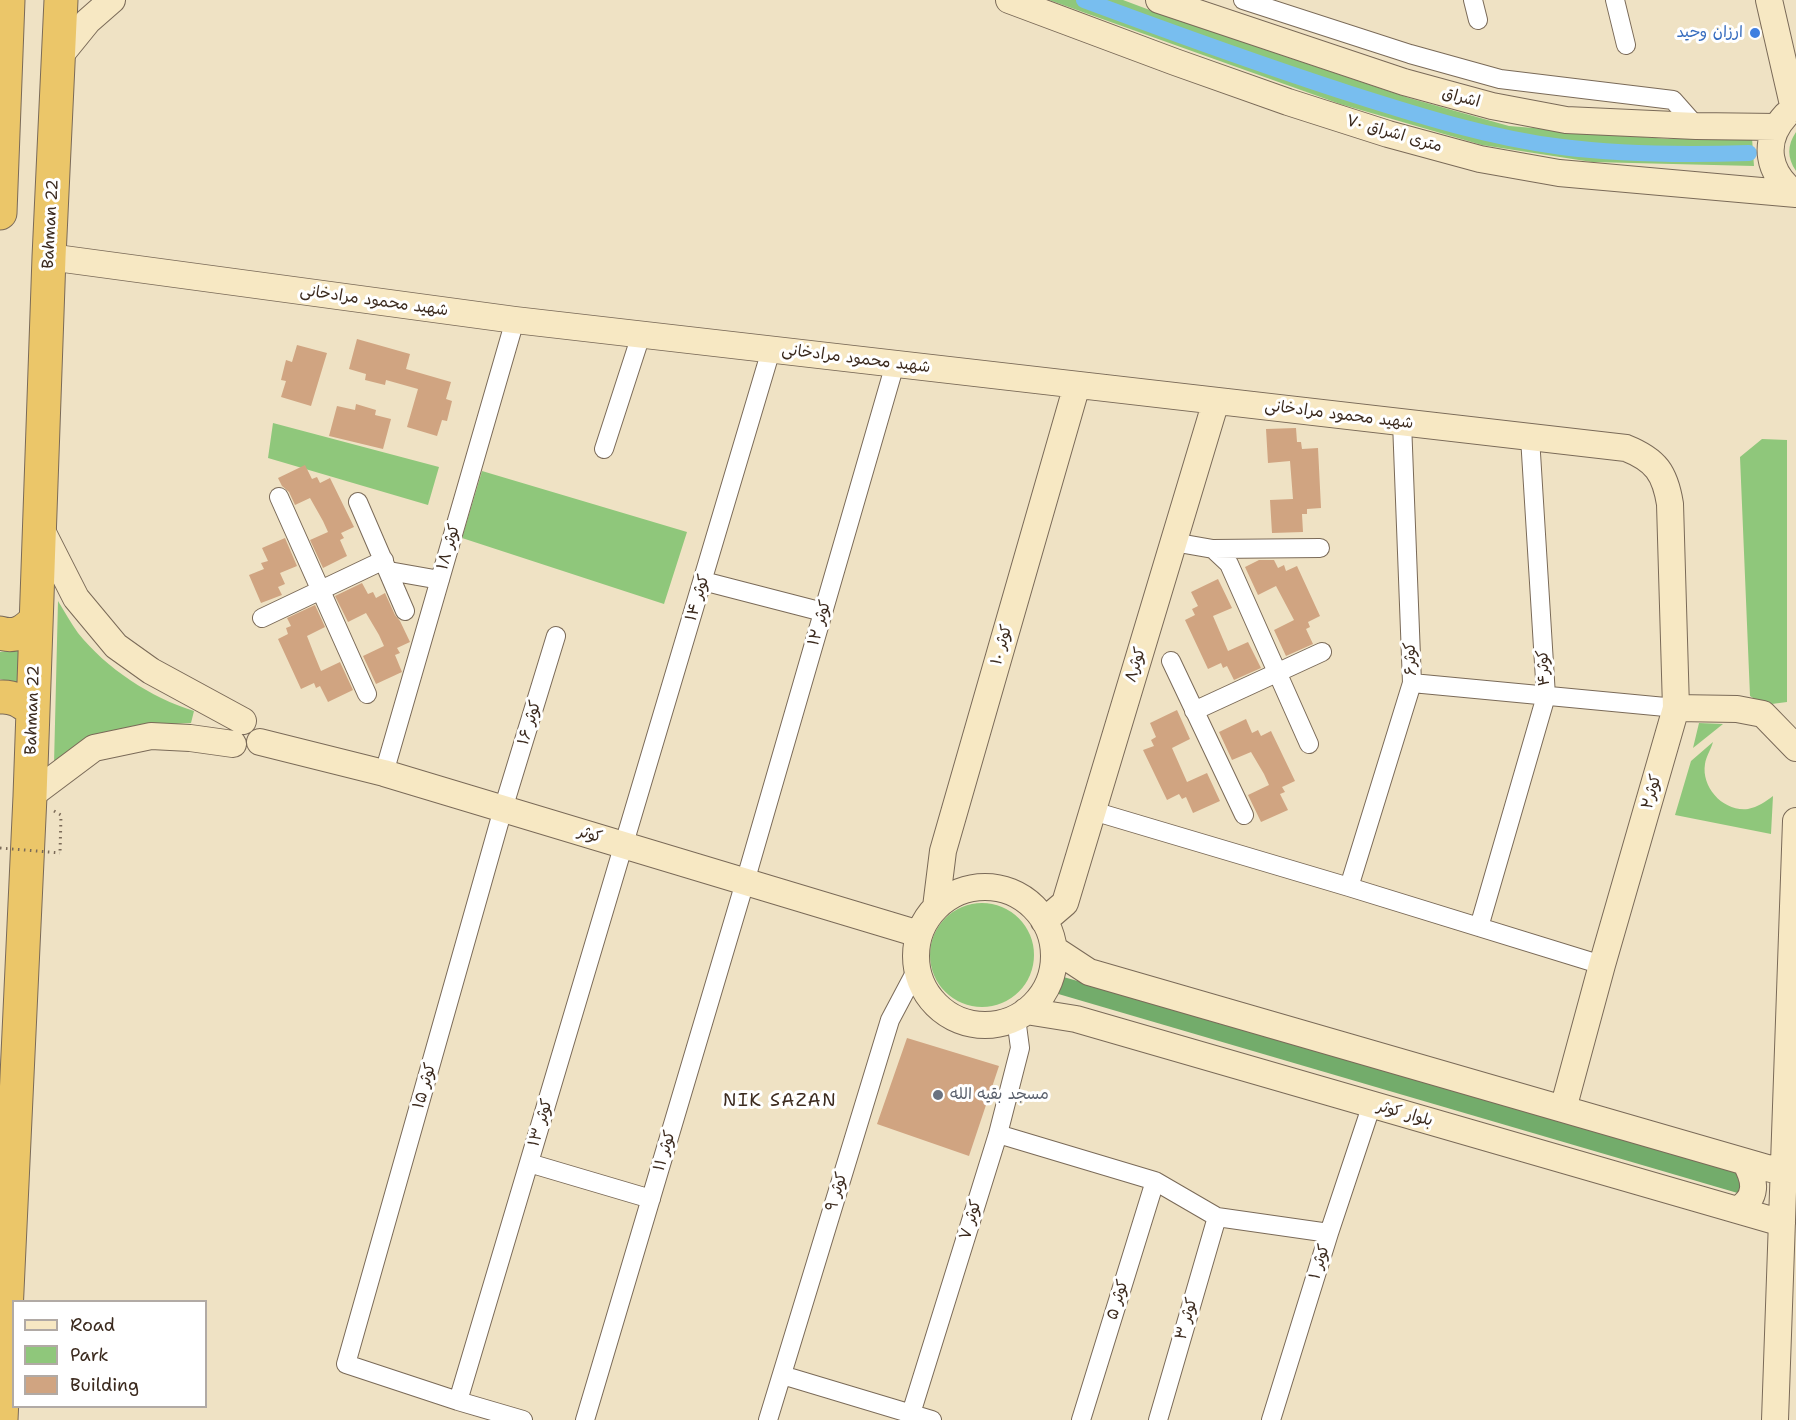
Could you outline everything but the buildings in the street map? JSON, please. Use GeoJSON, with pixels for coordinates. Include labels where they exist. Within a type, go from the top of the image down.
{"type":"FeatureCollection","features":[{"type":"Feature","properties":{"kind":"highway"},"geometry":{"type":"LineString","coordinates":[[0,213],[8,0]]}},
{"type":"Feature","properties":{"kind":"highway","name":"Bahman 22"},"geometry":{"type":"LineString","coordinates":[[1,1420],[30,796],[49,257],[61,0]]}},
{"type":"Feature","properties":{"kind":"highway"},"geometry":{"type":"LineString","coordinates":[[0,633],[17,635],[36,620]]}},
{"type":"Feature","properties":{"kind":"highway"},"geometry":{"type":"LineString","coordinates":[[0,698],[14,698],[32,710]]}},
{"type":"Feature","properties":{"kind":"main road"},"geometry":{"type":"LineString","coordinates":[[58,58],[88,21],[112,0]]}},
{"type":"Feature","properties":{"kind":"main road","name":"۷۰ متری اشراق"},"geometry":{"type":"LineString","coordinates":[[1009,0],[1288,102],[1389,134],[1480,159],[1559,173],[1796,194]]}},
{"type":"Feature","properties":{"kind":"main road","name":"اشراق"},"geometry":{"type":"LineString","coordinates":[[1159,0],[1404,82],[1492,106],[1566,120],[1777,127]]}},
{"type":"Feature","properties":{"kind":"main road"},"geometry":{"type":"LineString","coordinates":[[1769,0],[1795,108],[1784,116],[1777,127],[1770,152],[1777,176],[1796,194]]}},
{"type":"Feature","properties":{"kind":"main road","name":"شهید محمود مرادخانی"},"geometry":{"type":"LineString","coordinates":[[49,257],[515,320],[1626,448],[1644,456],[1658,468]]}},
{"type":"Feature","properties":{"kind":"main road","name":"کوثر ۱۰"},"geometry":{"type":"LineString","coordinates":[[936,907],[943,851],[1077,385]]}},
{"type":"Feature","properties":{"kind":"main road","name":"کوثر۸"},"geometry":{"type":"LineString","coordinates":[[1044,921],[1065,903],[1216,401]]}},
{"type":"Feature","properties":{"kind":"main road","name":"کوثر۲"},"geometry":{"type":"LineString","coordinates":[[1563,1109],[1676,708],[1670,504],[1667,485],[1658,468]]}},
{"type":"Feature","properties":{"kind":"main road"},"geometry":{"type":"LineString","coordinates":[[40,527],[76,598],[116,646],[238,733]]}},
{"type":"Feature","properties":{"kind":"main road"},"geometry":{"type":"LineString","coordinates":[[1676,708],[1737,710],[1763,714],[1796,748]]}},
{"type":"Feature","properties":{"kind":"main road"},"geometry":{"type":"LineString","coordinates":[[30,796],[93,748],[151,736],[190,738],[238,733]]}},
{"type":"Feature","properties":{"kind":"main road","name":"کوثر"},"geometry":{"type":"LineString","coordinates":[[238,733],[238,749],[250,750],[260,742],[384,773],[919,934]]}},
{"type":"Feature","properties":{"kind":"main road"},"geometry":{"type":"LineString","coordinates":[[1775,1420],[1786,1385],[1787,1330],[1782,1223],[1790,1174],[1796,821]]}},
{"type":"Feature","properties":{"kind":"main road"},"geometry":{"type":"LineString","coordinates":[[993,888],[1019,896],[1034,907],[1044,921],[1054,949],[1053,967],[1048,984],[1039,999],[1021,1015],[999,1024],[981,1025],[963,1022],[932,1001],[922,986],[917,969],[916,951],[919,934],[936,907],[950,896],[966,889],[993,888]]}},
{"type":"Feature","properties":{"kind":"main road"},"geometry":{"type":"LineString","coordinates":[[1054,949],[1089,972],[1790,1174]]}},
{"type":"Feature","properties":{"kind":"main road","name":"بلوار کوثر"},"geometry":{"type":"LineString","coordinates":[[1021,1015],[1076,1019],[1782,1223]]}},
{"type":"Feature","properties":{"kind":"main road"},"geometry":{"type":"LineString","coordinates":[[1737,1210],[1751,1198],[1754,1188],[1744,1162]]}},
{"type":"Feature","properties":{"kind":"street"},"geometry":{"type":"LineString","coordinates":[[1243,0],[1410,54],[1500,80],[1673,100],[1696,126]]}},
{"type":"Feature","properties":{"kind":"street"},"geometry":{"type":"LineString","coordinates":[[1473,0],[1478,20]]}},
{"type":"Feature","properties":{"kind":"street"},"geometry":{"type":"LineString","coordinates":[[1615,0],[1626,45]]}},
{"type":"Feature","properties":{"kind":"street","name":"کوثر ۱۸"},"geometry":{"type":"LineString","coordinates":[[384,773],[515,320]]}},
{"type":"Feature","properties":{"kind":"street"},"geometry":{"type":"LineString","coordinates":[[604,449],[641,335]]}},
{"type":"Feature","properties":{"kind":"street","name":"کوثر ۱۴"},"geometry":{"type":"LineString","coordinates":[[624,845],[771,350]]}},
{"type":"Feature","properties":{"kind":"street","name":"کوثر ۱۲"},"geometry":{"type":"LineString","coordinates":[[745,882],[895,364]]}},
{"type":"Feature","properties":{"kind":"street","name":"کوثر۶"},"geometry":{"type":"LineString","coordinates":[[1350,886],[1412,683],[1402,422]]}},
{"type":"Feature","properties":{"kind":"street","name":"کوثر۴"},"geometry":{"type":"LineString","coordinates":[[1479,927],[1546,696],[1530,437]]}},
{"type":"Feature","properties":{"kind":"street"},"geometry":{"type":"LineString","coordinates":[[279,496],[367,694]]}},
{"type":"Feature","properties":{"kind":"street"},"geometry":{"type":"LineString","coordinates":[[358,502],[405,611]]}},
{"type":"Feature","properties":{"kind":"street"},"geometry":{"type":"LineString","coordinates":[[1173,542],[1213,549],[1320,548]]}},
{"type":"Feature","properties":{"kind":"street"},"geometry":{"type":"LineString","coordinates":[[1213,549],[1229,564],[1309,744]]}},
{"type":"Feature","properties":{"kind":"street"},"geometry":{"type":"LineString","coordinates":[[261,618],[319,590],[387,566],[440,580]]}},
{"type":"Feature","properties":{"kind":"street"},"geometry":{"type":"LineString","coordinates":[[703,581],[823,612]]}},
{"type":"Feature","properties":{"kind":"street","name":"کوثر ۱۶"},"geometry":{"type":"LineString","coordinates":[[503,809],[556,636]]}},
{"type":"Feature","properties":{"kind":"street"},"geometry":{"type":"LineString","coordinates":[[1194,711],[1322,652]]}},
{"type":"Feature","properties":{"kind":"street"},"geometry":{"type":"LineString","coordinates":[[1171,661],[1244,815]]}},
{"type":"Feature","properties":{"kind":"street"},"geometry":{"type":"LineString","coordinates":[[1412,683],[1676,708]]}},
{"type":"Feature","properties":{"kind":"street","name":"۱۵ کوثر"},"geometry":{"type":"LineString","coordinates":[[458,1401],[346,1364],[503,809]]}},
{"type":"Feature","properties":{"kind":"street"},"geometry":{"type":"LineString","coordinates":[[1093,811],[1350,886],[1602,965]]}},
{"type":"Feature","properties":{"kind":"street","name":"کوثر ۱۳"},"geometry":{"type":"LineString","coordinates":[[458,1401],[624,845]]}},
{"type":"Feature","properties":{"kind":"street","name":"کوثر ۱۱"},"geometry":{"type":"LineString","coordinates":[[585,1420],[745,882]]}},
{"type":"Feature","properties":{"kind":"street","name":"کوثر ۹"},"geometry":{"type":"LineString","coordinates":[[768,1420],[890,1020],[917,969]]}},
{"type":"Feature","properties":{"kind":"street","name":"کوثر ۷"},"geometry":{"type":"LineString","coordinates":[[910,1417],[998,1134],[1020,1048],[1021,1015]]}},
{"type":"Feature","properties":{"kind":"street","name":"کوثر ۱"},"geometry":{"type":"LineString","coordinates":[[1271,1420],[1372,1104]]}},
{"type":"Feature","properties":{"kind":"street"},"geometry":{"type":"LineString","coordinates":[[998,1134],[1155,1181],[1217,1217],[1329,1233]]}},
{"type":"Feature","properties":{"kind":"street"},"geometry":{"type":"LineString","coordinates":[[529,1163],[651,1199]]}},
{"type":"Feature","properties":{"kind":"street","name":"کوثر ۵"},"geometry":{"type":"LineString","coordinates":[[1081,1420],[1155,1181]]}},
{"type":"Feature","properties":{"kind":"street","name":"کوثر ۳"},"geometry":{"type":"LineString","coordinates":[[1158,1420],[1217,1217]]}},
{"type":"Feature","properties":{"kind":"street"},"geometry":{"type":"LineString","coordinates":[[782,1375],[910,1417],[933,1420]]}},
{"type":"Feature","properties":{"kind":"street"},"geometry":{"type":"LineString","coordinates":[[458,1401],[523,1420]]}},
{"type":"Feature","properties":{"kind":"path"},"geometry":{"type":"LineString","coordinates":[[0,848],[60,853],[61,814]]}},
{"type":"Feature","properties":{"kind":"green space"},"geometry":{"type":"Polygon","coordinates":[[[1049,0],[1123,0],[1409,98],[1509,126],[1668,139],[1752,138],[1754,166],[1592,162],[1482,145],[1340,104],[1049,0]]]}},
{"type":"Feature","properties":{"kind":"green space"},"geometry":{"type":"Polygon","coordinates":[[[1796,132],[1796,171],[1789,152],[1796,132]]]}},
{"type":"Feature","properties":{"kind":"green space"},"geometry":{"type":"Polygon","coordinates":[[[273,423],[439,467],[428,505],[268,458],[273,423]]]}},
{"type":"Feature","properties":{"kind":"green space"},"geometry":{"type":"Polygon","coordinates":[[[1762,439],[1787,440],[1787,702],[1764,705],[1750,696],[1740,457],[1762,439]]]}},
{"type":"Feature","properties":{"kind":"green space"},"geometry":{"type":"Polygon","coordinates":[[[482,471],[687,532],[664,604],[462,538],[482,471]]]}},
{"type":"Feature","properties":{"kind":"green space"},"geometry":{"type":"Polygon","coordinates":[[[58,601],[78,633],[102,658],[146,690],[194,711],[191,723],[132,727],[102,734],[76,746],[54,764],[58,601]]]}},
{"type":"Feature","properties":{"kind":"green space"},"geometry":{"type":"Polygon","coordinates":[[[25,649],[22,688],[15,683],[0,679],[0,652],[25,649]]]}},
{"type":"Feature","properties":{"kind":"green space"},"geometry":{"type":"Polygon","coordinates":[[[1699,723],[1723,724],[1693,748],[1699,723]]]}},
{"type":"Feature","properties":{"kind":"green space"},"geometry":{"type":"Polygon","coordinates":[[[1713,742],[1705,764],[1707,782],[1711,790],[1723,802],[1739,809],[1755,807],[1773,796],[1771,834],[1675,815],[1691,761],[1713,742]]]}},
{"type":"Feature","properties":{"kind":"green space"},"geometry":{"type":"Polygon","coordinates":[[[982,903],[1002,907],[1019,918],[1030,935],[1034,955],[1030,975],[1019,992],[1002,1003],[982,1007],[962,1003],[945,992],[934,975],[930,955],[934,935],[945,918],[962,907],[982,903]]]}},
{"type":"Feature","properties":{"kind":"green space"},"geometry":{"type":"Polygon","coordinates":[[[1060,976],[1742,1170],[1741,1194],[1055,993],[1060,976]]]}},
{"type":"Feature","properties":{"kind":"waterway"},"geometry":{"type":"LineString","coordinates":[[1084,0],[1317,83],[1455,125],[1508,138],[1609,152],[1749,153]]}},
{"type":"Feature","properties":{"kind":"place","name":"ارزان وحید"},"geometry":{"type":"Point","coordinates":[1755,33]}},
{"type":"Feature","properties":{"kind":"place","name":"مسجد بقیه الله"},"geometry":{"type":"Point","coordinates":[938,1095]}},
{"type":"Feature","properties":{"kind":"district","name":"NIK SAZAN"},"geometry":{"type":"Point","coordinates":[780,1101]}}]}
